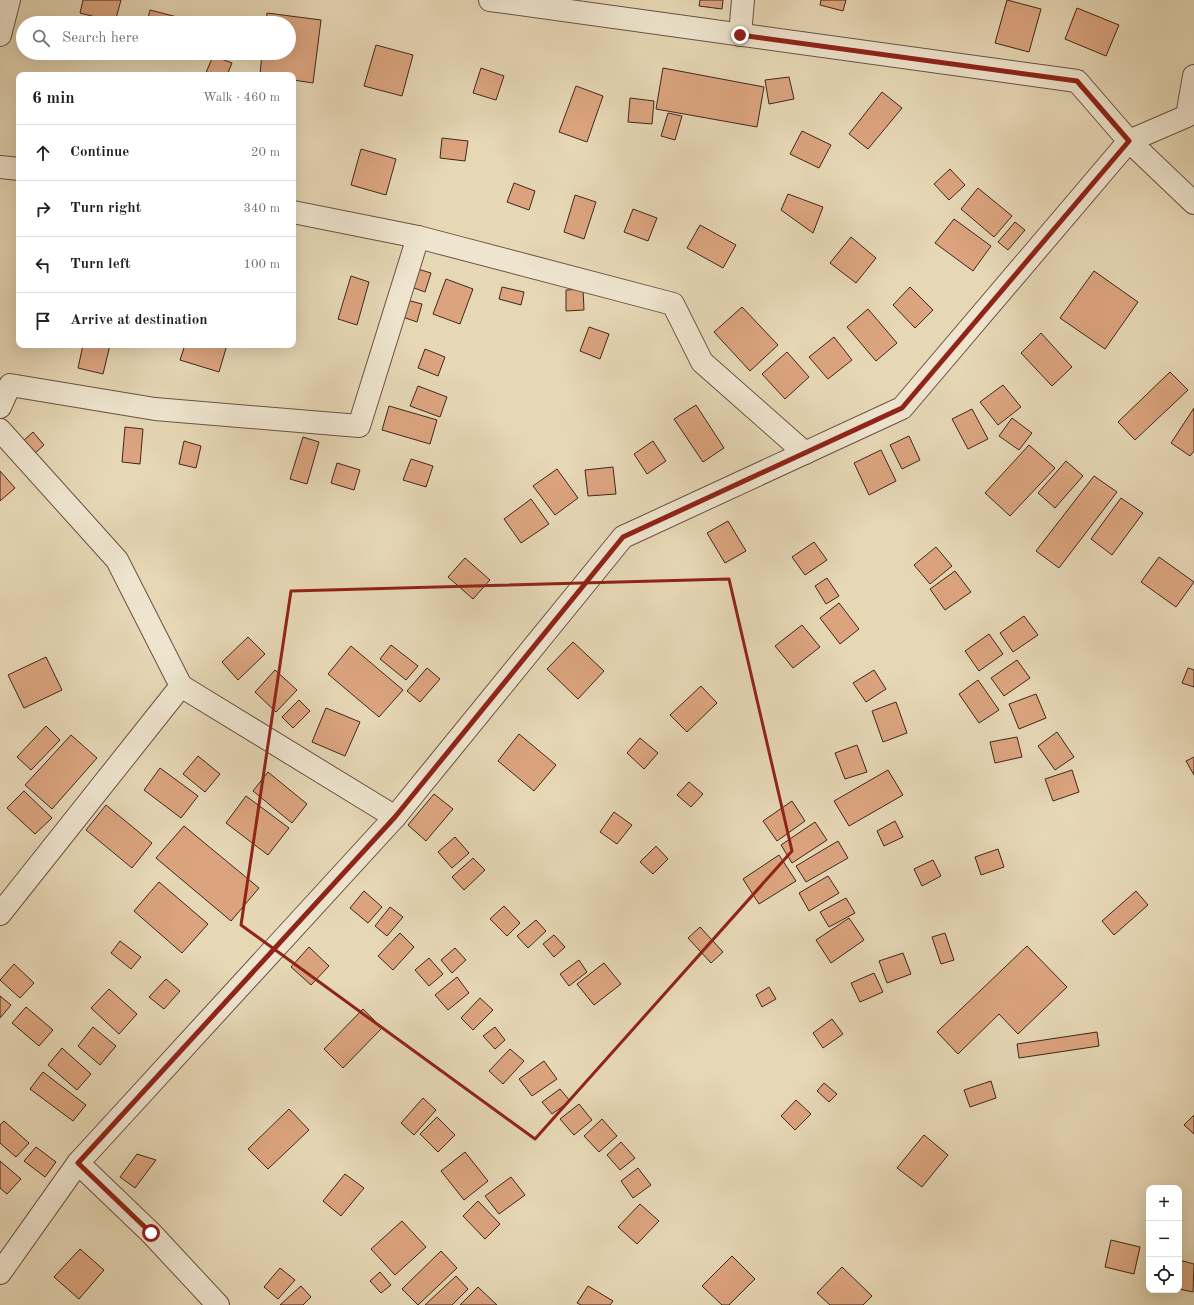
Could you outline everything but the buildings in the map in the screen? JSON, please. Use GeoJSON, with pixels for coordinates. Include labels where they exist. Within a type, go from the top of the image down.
{"type":"FeatureCollection","features":[{"type":"Feature","properties":{"kind":"street"},"geometry":{"type":"LineString","coordinates":[[0,35],[9,0]]}},
{"type":"Feature","properties":{"kind":"street"},"geometry":{"type":"LineString","coordinates":[[490,0],[1077,81],[1129,141],[1194,203]]}},
{"type":"Feature","properties":{"kind":"street"},"geometry":{"type":"LineString","coordinates":[[740,35],[743,0]]}},
{"type":"Feature","properties":{"kind":"street"},"geometry":{"type":"LineString","coordinates":[[0,1273],[78,1163],[395,817],[623,537],[902,408],[1129,141],[1187,116],[1194,76]]}},
{"type":"Feature","properties":{"kind":"street"},"geometry":{"type":"LineString","coordinates":[[0,166],[16,168]]}},
{"type":"Feature","properties":{"kind":"street"},"geometry":{"type":"LineString","coordinates":[[296,213],[418,237],[673,304],[702,362],[805,453]]}},
{"type":"Feature","properties":{"kind":"street"},"geometry":{"type":"LineString","coordinates":[[0,407],[10,385],[155,409],[359,426],[418,237]]}},
{"type":"Feature","properties":{"kind":"street"},"geometry":{"type":"LineString","coordinates":[[0,430],[117,560],[181,686],[395,817]]}},
{"type":"Feature","properties":{"kind":"street"},"geometry":{"type":"LineString","coordinates":[[0,914],[181,686]]}},
{"type":"Feature","properties":{"kind":"street"},"geometry":{"type":"LineString","coordinates":[[78,1163],[151,1233],[218,1305]]}},
{"type":"Feature","properties":{"kind":"highlighted area"},"geometry":{"type":"Polygon","coordinates":[[[729,579],[792,851],[535,1139],[241,925],[291,591],[729,579]]]}},
{"type":"Feature","properties":{"kind":"route"},"geometry":{"type":"LineString","coordinates":[[151,1233],[78,1163],[395,817],[623,537],[902,408],[1129,141],[1077,81],[740,35]]}}]}
